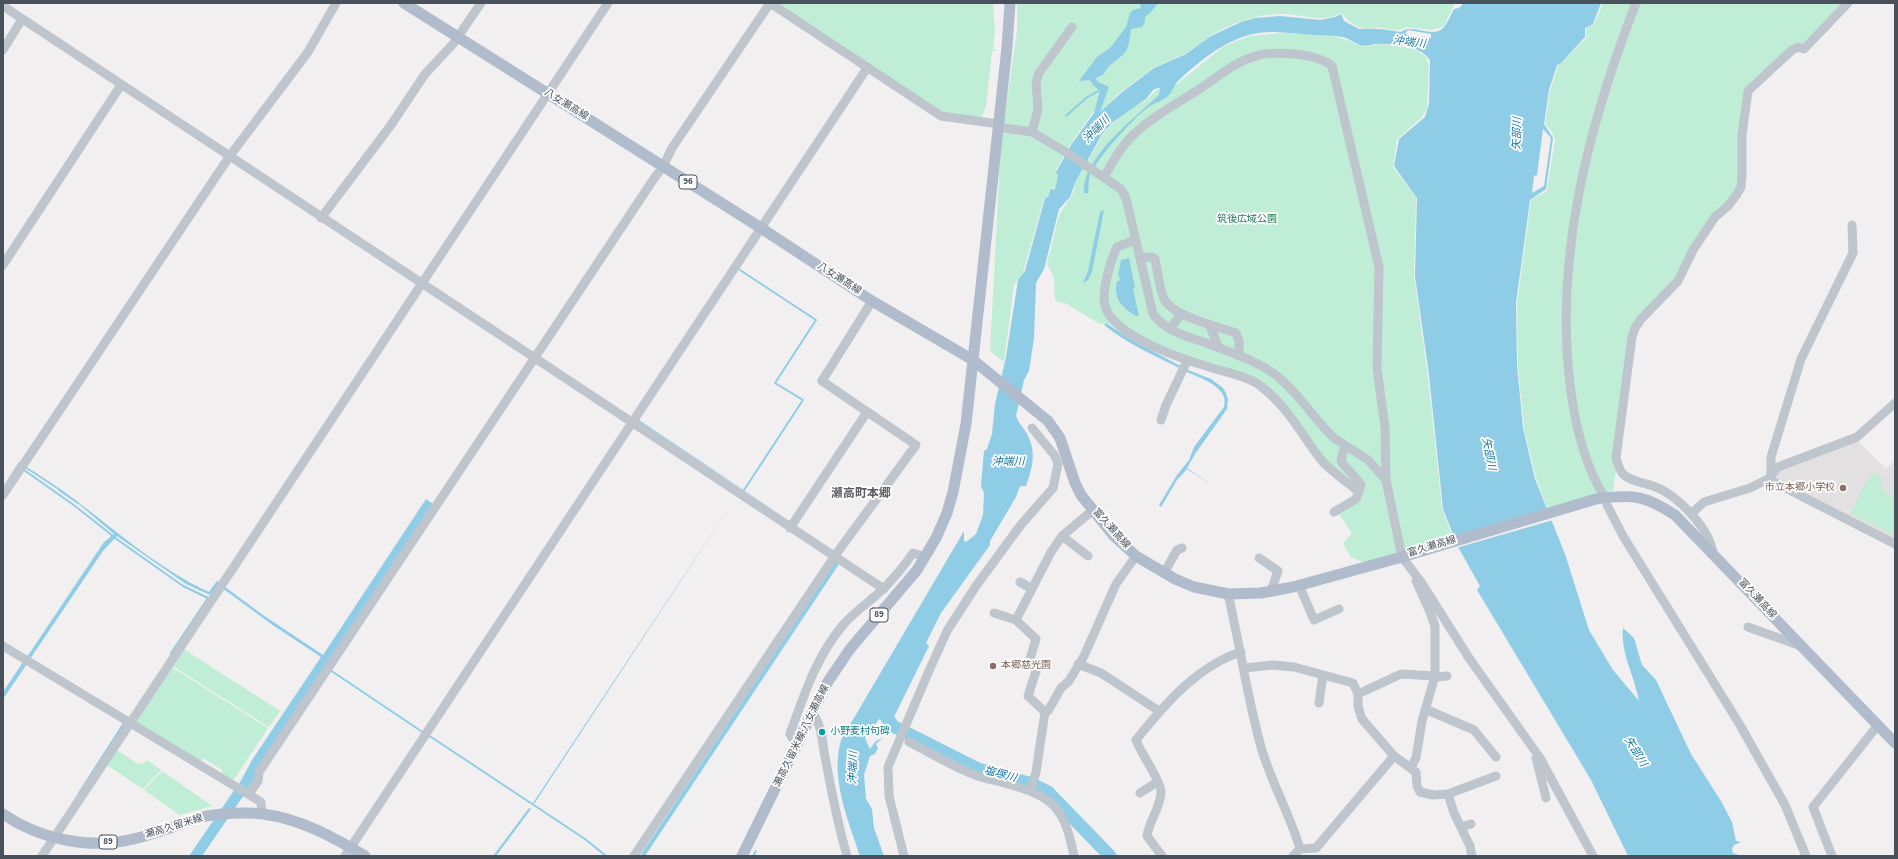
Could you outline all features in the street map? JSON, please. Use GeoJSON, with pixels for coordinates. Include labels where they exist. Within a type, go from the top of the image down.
{"type":"FeatureCollection","features":[{"type":"Feature","properties":{"kind":"main road","name":"八女瀬高線"},"geometry":{"type":"LineString","coordinates":[[404,3],[761,228],[872,301],[973,360]]}},
{"type":"Feature","properties":{"kind":"main road"},"geometry":{"type":"LineString","coordinates":[[973,360],[998,125],[1008,47],[1010,3]]}},
{"type":"Feature","properties":{"kind":"main road","name":"富久瀬高線"},"geometry":{"type":"LineString","coordinates":[[973,360],[989,374],[1027,402],[1048,421],[1060,438],[1078,489],[1114,536],[1136,556],[1164,573],[1194,587],[1228,594],[1249,594],[1271,591],[1299,585],[1603,500],[1635,497],[1655,502],[1675,515],[1713,553],[1895,743]]}},
{"type":"Feature","properties":{"kind":"main road","name":"瀬高久留米線;八女瀬高線"},"geometry":{"type":"LineString","coordinates":[[742,856],[827,683],[850,649],[917,570],[936,538],[953,492],[966,424],[973,360]]}},
{"type":"Feature","properties":{"kind":"main road","name":"瀬高久留米線"},"geometry":{"type":"LineString","coordinates":[[3,814],[26,827],[54,837],[74,842],[100,843],[132,840],[203,817],[233,814],[262,814],[294,820],[315,828],[348,852],[365,856]]}},
{"type":"Feature","properties":{"kind":"street"},"geometry":{"type":"LineString","coordinates":[[3,495],[228,157],[308,52],[336,3]]}},
{"type":"Feature","properties":{"kind":"street"},"geometry":{"type":"LineString","coordinates":[[321,218],[396,119],[424,74],[458,37],[481,3]]}},
{"type":"Feature","properties":{"kind":"street"},"geometry":{"type":"LineString","coordinates":[[42,856],[608,3]]}},
{"type":"Feature","properties":{"kind":"street"},"geometry":{"type":"LineString","coordinates":[[249,794],[258,781],[259,772],[654,177],[663,166],[672,148],[770,3],[941,116],[1032,132],[1121,189],[1126,198],[1153,314],[1159,322],[1170,330],[1239,356],[1272,372],[1285,383],[1313,414],[1321,426],[1335,439],[1368,460],[1386,480]]}},
{"type":"Feature","properties":{"kind":"street"},"geometry":{"type":"LineString","coordinates":[[1636,3],[1602,98],[1589,148],[1573,232],[1566,301],[1566,356],[1573,407],[1580,440],[1588,465],[1603,500],[1623,536],[1740,726],[1782,798],[1806,856]]}},
{"type":"Feature","properties":{"kind":"street"},"geometry":{"type":"LineString","coordinates":[[1713,553],[1711,544],[1691,514],[1672,496],[1654,486],[1631,480],[1622,474],[1616,458],[1624,406],[1629,354],[1635,328],[1649,310],[1678,281],[1693,250],[1715,217],[1728,206],[1739,190],[1742,176],[1742,135],[1748,91],[1792,50],[1798,47],[1804,49],[1848,3]]}},
{"type":"Feature","properties":{"kind":"street"},"geometry":{"type":"LineString","coordinates":[[3,6],[228,157],[884,589]]}},
{"type":"Feature","properties":{"kind":"street"},"geometry":{"type":"LineString","coordinates":[[3,50],[22,19]]}},
{"type":"Feature","properties":{"kind":"street"},"geometry":{"type":"LineString","coordinates":[[1032,132],[1038,109],[1036,83],[1039,74],[1072,27]]}},
{"type":"Feature","properties":{"kind":"street"},"geometry":{"type":"LineString","coordinates":[[1104,177],[1119,152],[1143,125],[1232,66],[1254,56],[1286,53],[1322,60],[1332,66],[1379,267],[1377,368],[1385,427],[1386,480],[1410,569],[1430,612],[1434,626],[1435,676],[1425,709],[1416,758],[1411,767]]}},
{"type":"Feature","properties":{"kind":"street"},"geometry":{"type":"LineString","coordinates":[[348,852],[633,424],[867,68]]}},
{"type":"Feature","properties":{"kind":"street"},"geometry":{"type":"LineString","coordinates":[[3,265],[121,85]]}},
{"type":"Feature","properties":{"kind":"street"},"geometry":{"type":"LineString","coordinates":[[1770,476],[1770,457],[1801,359],[1853,253],[1852,225]]}},
{"type":"Feature","properties":{"kind":"street"},"geometry":{"type":"LineString","coordinates":[[1135,240],[1117,247],[1113,255],[1105,292],[1105,305],[1111,318],[1118,325],[1156,348],[1188,361],[1244,378],[1257,384],[1291,416],[1323,462],[1359,492]]}},
{"type":"Feature","properties":{"kind":"street"},"geometry":{"type":"LineString","coordinates":[[1140,258],[1152,257],[1155,259],[1164,299],[1169,306],[1181,314],[1236,333],[1239,341],[1239,356]]}},
{"type":"Feature","properties":{"kind":"street"},"geometry":{"type":"LineString","coordinates":[[634,856],[834,557],[916,445],[822,381],[872,301]]}},
{"type":"Feature","properties":{"kind":"street"},"geometry":{"type":"LineString","coordinates":[[1170,330],[1181,314]]}},
{"type":"Feature","properties":{"kind":"street"},"geometry":{"type":"LineString","coordinates":[[1209,324],[1219,348]]}},
{"type":"Feature","properties":{"kind":"street"},"geometry":{"type":"LineString","coordinates":[[1161,420],[1166,405],[1188,361]]}},
{"type":"Feature","properties":{"kind":"street"},"geometry":{"type":"LineString","coordinates":[[1691,514],[1704,502],[1750,488],[1770,476],[1778,467],[1857,437],[1895,403]]}},
{"type":"Feature","properties":{"kind":"street"},"geometry":{"type":"LineString","coordinates":[[790,528],[867,412]]}},
{"type":"Feature","properties":{"kind":"street"},"geometry":{"type":"LineString","coordinates":[[904,856],[894,820],[890,796],[888,767],[947,631],[976,586],[1020,526],[1053,488],[1058,464],[1055,456],[1032,428]]}},
{"type":"Feature","properties":{"kind":"street"},"geometry":{"type":"LineString","coordinates":[[1334,512],[1356,499],[1361,485],[1355,475],[1346,468],[1341,461],[1346,446]]}},
{"type":"Feature","properties":{"kind":"street"},"geometry":{"type":"LineString","coordinates":[[1056,475],[1066,455]]}},
{"type":"Feature","properties":{"kind":"street"},"geometry":{"type":"LineString","coordinates":[[1770,476],[1895,544]]}},
{"type":"Feature","properties":{"kind":"street"},"geometry":{"type":"LineString","coordinates":[[1016,620],[1051,552],[1062,536],[1093,510]]}},
{"type":"Feature","properties":{"kind":"street"},"geometry":{"type":"LineString","coordinates":[[1062,536],[1088,556]]}},
{"type":"Feature","properties":{"kind":"street"},"geometry":{"type":"LineString","coordinates":[[1164,573],[1177,550],[1182,548]]}},
{"type":"Feature","properties":{"kind":"street"},"geometry":{"type":"LineString","coordinates":[[797,746],[790,734],[811,676],[824,650],[844,624],[884,589],[900,572],[913,553],[925,558]]}},
{"type":"Feature","properties":{"kind":"street"},"geometry":{"type":"LineString","coordinates":[[1030,790],[1036,772],[1045,712],[1048,711],[1061,688],[1069,681],[1084,656],[1116,584],[1136,556]]}},
{"type":"Feature","properties":{"kind":"street"},"geometry":{"type":"LineString","coordinates":[[1259,558],[1278,571],[1271,591]]}},
{"type":"Feature","properties":{"kind":"street"},"geometry":{"type":"LineString","coordinates":[[1410,569],[1422,582],[1469,658],[1536,752],[1563,797],[1593,856]]}},
{"type":"Feature","properties":{"kind":"street"},"geometry":{"type":"LineString","coordinates":[[1020,582],[1032,589]]}},
{"type":"Feature","properties":{"kind":"street"},"geometry":{"type":"LineString","coordinates":[[1299,585],[1314,620],[1339,609]]}},
{"type":"Feature","properties":{"kind":"street"},"geometry":{"type":"LineString","coordinates":[[1228,594],[1261,746],[1273,784],[1294,829],[1297,853],[1316,848],[1394,756]]}},
{"type":"Feature","properties":{"kind":"street"},"geometry":{"type":"LineString","coordinates":[[994,614],[1016,620],[1036,639],[1030,659],[1037,668],[1028,696],[1045,712]]}},
{"type":"Feature","properties":{"kind":"street"},"geometry":{"type":"LineString","coordinates":[[1748,627],[1802,647]]}},
{"type":"Feature","properties":{"kind":"street"},"geometry":{"type":"LineString","coordinates":[[3,646],[249,794],[261,802],[262,814]]}},
{"type":"Feature","properties":{"kind":"street"},"geometry":{"type":"LineString","coordinates":[[1162,856],[1147,836],[1148,829],[1156,813],[1161,790],[1140,751],[1136,740],[1159,711],[1201,673],[1231,655],[1241,652]]}},
{"type":"Feature","properties":{"kind":"street"},"geometry":{"type":"LineString","coordinates":[[1078,664],[1101,673],[1159,711]]}},
{"type":"Feature","properties":{"kind":"street"},"geometry":{"type":"LineString","coordinates":[[1244,668],[1273,665],[1294,667],[1353,683],[1358,694],[1358,706],[1362,718],[1394,756],[1416,772],[1417,786],[1420,792],[1433,795],[1448,794],[1496,776]]}},
{"type":"Feature","properties":{"kind":"street"},"geometry":{"type":"LineString","coordinates":[[1358,694],[1401,674],[1447,676]]}},
{"type":"Feature","properties":{"kind":"street"},"geometry":{"type":"LineString","coordinates":[[1319,703],[1323,675]]}},
{"type":"Feature","properties":{"kind":"street"},"geometry":{"type":"LineString","coordinates":[[1425,709],[1474,730],[1496,757]]}},
{"type":"Feature","properties":{"kind":"street"},"geometry":{"type":"LineString","coordinates":[[812,712],[819,721],[825,760],[847,856]]}},
{"type":"Feature","properties":{"kind":"street"},"geometry":{"type":"LineString","coordinates":[[1832,856],[1813,807],[1878,725]]}},
{"type":"Feature","properties":{"kind":"street"},"geometry":{"type":"LineString","coordinates":[[909,742],[976,775],[1030,790],[1049,801],[1062,815],[1069,831],[1074,856]]}},
{"type":"Feature","properties":{"kind":"street"},"geometry":{"type":"LineString","coordinates":[[1536,752],[1546,798]]}},
{"type":"Feature","properties":{"kind":"street"},"geometry":{"type":"LineString","coordinates":[[1140,793],[1157,782]]}},
{"type":"Feature","properties":{"kind":"street"},"geometry":{"type":"LineString","coordinates":[[1448,794],[1454,813],[1470,846],[1472,856]]}},
{"type":"Feature","properties":{"kind":"street"},"geometry":{"type":"LineString","coordinates":[[1461,827],[1471,824]]}},
{"type":"Feature","properties":{"kind":"shaded area","name":"市立本郷小学校"},"geometry":{"type":"Polygon","coordinates":[[[1857,440],[1886,469],[1895,460],[1895,541],[1776,479],[1776,476],[1780,470],[1857,440]]]}},
{"type":"Feature","properties":{"kind":"green space"},"geometry":{"type":"Polygon","coordinates":[[[777,3],[993,3],[995,31],[993,49],[997,51],[992,51],[986,106],[981,118],[941,113],[777,3]]]}},
{"type":"Feature","properties":{"kind":"green space"},"geometry":{"type":"Polygon","coordinates":[[[1017,3],[1455,3],[1444,26],[1432,30],[1405,27],[1397,30],[1380,28],[1366,29],[1358,27],[1341,13],[1327,18],[1276,14],[1247,19],[1220,30],[1186,53],[1153,68],[1118,94],[1102,110],[1093,112],[1069,146],[1054,174],[1058,174],[1056,188],[1050,188],[1048,197],[1044,198],[1023,273],[1014,285],[1004,362],[990,351],[1001,142],[1017,31],[1017,3]]]}},
{"type":"Feature","properties":{"kind":"green space"},"geometry":{"type":"Polygon","coordinates":[[[1603,3],[1845,3],[1806,45],[1750,87],[1740,180],[1715,224],[1665,295],[1636,332],[1613,491],[1547,508],[1536,478],[1524,428],[1518,365],[1517,304],[1531,200],[1547,191],[1555,140],[1552,132],[1545,123],[1550,91],[1558,66],[1586,38],[1586,28],[1594,24],[1603,3]]]}},
{"type":"Feature","properties":{"kind":"green space","name":"筑後広域公園"},"geometry":{"type":"Polygon","coordinates":[[[1285,33],[1333,36],[1364,47],[1379,44],[1407,47],[1426,56],[1429,68],[1427,108],[1422,117],[1397,139],[1393,167],[1416,197],[1414,275],[1428,378],[1442,509],[1453,538],[1366,563],[1351,557],[1343,544],[1352,533],[1338,513],[1356,493],[1289,418],[1258,389],[1250,384],[1133,336],[1107,323],[1100,324],[1065,303],[1057,302],[1055,299],[1054,277],[1047,264],[1059,215],[1073,193],[1075,184],[1103,134],[1113,123],[1126,112],[1145,101],[1157,90],[1177,84],[1223,47],[1249,36],[1285,33]]]}},
{"type":"Feature","properties":{"kind":"green space"},"geometry":{"type":"Polygon","coordinates":[[[1875,473],[1882,478],[1882,489],[1895,499],[1895,535],[1851,514],[1864,486],[1875,473]]]}},
{"type":"Feature","properties":{"kind":"green space"},"geometry":{"type":"Polygon","coordinates":[[[182,648],[280,711],[269,727],[171,665],[182,648]]]}},
{"type":"Feature","properties":{"kind":"green space"},"geometry":{"type":"Polygon","coordinates":[[[170,666],[268,728],[233,781],[223,774],[221,769],[203,758],[201,761],[134,721],[170,666]]]}},
{"type":"Feature","properties":{"kind":"green space"},"geometry":{"type":"Polygon","coordinates":[[[117,750],[138,764],[144,763],[147,760],[161,770],[143,789],[107,765],[117,750]]]}},
{"type":"Feature","properties":{"kind":"green space"},"geometry":{"type":"Polygon","coordinates":[[[162,771],[212,806],[180,815],[144,790],[162,771]]]}},
{"type":"Feature","properties":{"kind":"water"},"geometry":{"type":"Polygon","coordinates":[[[1140,3],[1158,3],[1145,17],[1145,22],[1142,27],[1131,29],[1130,40],[1126,51],[1108,67],[1104,74],[1096,78],[1098,82],[1109,87],[1100,112],[1121,93],[1154,68],[1186,54],[1211,36],[1241,22],[1255,18],[1280,16],[1320,20],[1335,17],[1341,14],[1344,21],[1359,29],[1381,29],[1401,32],[1411,29],[1433,32],[1439,31],[1443,28],[1454,9],[1459,8],[1464,3],[1601,3],[1593,24],[1585,28],[1585,37],[1560,64],[1557,65],[1549,90],[1544,124],[1553,138],[1546,189],[1530,200],[1516,303],[1517,365],[1523,428],[1535,479],[1565,554],[1589,630],[1613,670],[1639,701],[1624,646],[1623,628],[1634,638],[1642,665],[1656,680],[1691,754],[1721,801],[1732,822],[1736,841],[1741,842],[1734,845],[1732,849],[1733,853],[1742,856],[1628,856],[1591,780],[1477,590],[1480,586],[1458,547],[1443,509],[1429,375],[1415,276],[1417,198],[1394,166],[1399,139],[1425,117],[1429,104],[1430,60],[1420,51],[1407,46],[1378,44],[1365,46],[1339,36],[1273,32],[1247,35],[1236,39],[1215,51],[1195,66],[1175,84],[1168,96],[1143,111],[1117,138],[1100,158],[1094,168],[1089,177],[1088,193],[1084,193],[1086,179],[1101,152],[1124,127],[1159,95],[1160,88],[1154,89],[1146,99],[1113,122],[1102,134],[1075,183],[1070,197],[1059,209],[1044,269],[1036,283],[1034,338],[1029,371],[1024,380],[1016,416],[1026,432],[1033,452],[1032,465],[1026,486],[1020,486],[1016,497],[990,541],[990,545],[941,613],[926,643],[929,646],[894,717],[896,725],[893,731],[885,721],[880,718],[865,738],[870,749],[876,741],[883,738],[876,744],[878,748],[875,754],[870,756],[864,775],[866,799],[872,809],[874,828],[884,856],[860,856],[846,813],[839,784],[838,754],[841,740],[964,531],[964,541],[966,542],[976,534],[983,515],[984,493],[981,486],[984,451],[987,449],[992,434],[995,404],[1006,357],[1018,280],[1025,271],[1045,198],[1048,197],[1051,188],[1054,190],[1056,187],[1058,174],[1055,174],[1071,145],[1094,113],[1100,91],[1090,80],[1079,81],[1097,57],[1110,48],[1126,27],[1130,13],[1133,10],[1141,8],[1140,3]],[[1408,30],[1405,34],[1431,38],[1431,34],[1408,30]],[[1543,129],[1537,175],[1534,176],[1532,193],[1544,186],[1551,138],[1543,129]]]}},
{"type":"Feature","properties":{"kind":"water"},"geometry":{"type":"Polygon","coordinates":[[[1104,210],[1092,272],[1088,280],[1083,283],[1088,271],[1100,212],[1104,210]]]}},
{"type":"Feature","properties":{"kind":"water"},"geometry":{"type":"Polygon","coordinates":[[[1129,258],[1135,288],[1133,289],[1139,316],[1136,316],[1126,309],[1119,302],[1116,292],[1117,281],[1119,281],[1120,278],[1118,276],[1121,260],[1129,258]]]}},
{"type":"Feature","properties":{"kind":"water"},"geometry":{"type":"Polygon","coordinates":[[[1106,323],[1130,339],[1188,370],[1211,379],[1223,388],[1228,400],[1227,409],[1195,454],[1187,468],[1214,486],[1187,469],[1177,480],[1161,507],[1159,505],[1177,475],[1189,460],[1194,447],[1224,407],[1224,396],[1210,382],[1133,344],[1104,325],[1106,323]]]}},
{"type":"Feature","properties":{"kind":"water"},"geometry":{"type":"Polygon","coordinates":[[[639,420],[790,521],[638,421],[639,420]]]}},
{"type":"Feature","properties":{"kind":"water"},"geometry":{"type":"Polygon","coordinates":[[[19,462],[64,492],[141,551],[174,573],[209,592],[217,581],[263,615],[323,655],[426,499],[433,504],[248,789],[239,784],[252,760],[321,657],[274,626],[218,585],[210,595],[186,584],[117,536],[103,551],[30,659],[27,657],[104,542],[114,534],[74,500],[19,464],[3,486],[19,462]]]}},
{"type":"Feature","properties":{"kind":"water"},"geometry":{"type":"Polygon","coordinates":[[[736,497],[534,804],[533,803],[736,497]]]}},
{"type":"Feature","properties":{"kind":"water"},"geometry":{"type":"Polygon","coordinates":[[[835,562],[839,564],[645,856],[640,856],[835,562]]]}},
{"type":"Feature","properties":{"kind":"water"},"geometry":{"type":"Polygon","coordinates":[[[23,662],[27,664],[3,699],[3,692],[23,662]]]}},
{"type":"Feature","properties":{"kind":"water"},"geometry":{"type":"Polygon","coordinates":[[[235,789],[244,795],[202,856],[189,856],[235,789]]]}},
{"type":"Feature","properties":{"kind":"water"},"geometry":{"type":"Polygon","coordinates":[[[529,808],[531,809],[496,856],[493,856],[529,808]]]}},
{"type":"Feature","properties":{"kind":"pier"},"geometry":{"type":"Polygon","coordinates":[[[1552,517],[1553,520],[1456,548],[1455,546],[1552,517]]]}},
{"type":"Feature","properties":{"kind":"waterway"},"geometry":{"type":"LineString","coordinates":[[1066,116],[1086,98],[1100,90]]}},
{"type":"Feature","properties":{"kind":"waterway"},"geometry":{"type":"LineString","coordinates":[[740,270],[816,320],[775,383],[803,400],[744,490]]}},
{"type":"Feature","properties":{"kind":"waterway"},"geometry":{"type":"LineString","coordinates":[[24,470],[75,506],[113,536]]}},
{"type":"Feature","properties":{"kind":"waterway"},"geometry":{"type":"LineString","coordinates":[[59,490],[78,503]]}},
{"type":"Feature","properties":{"kind":"waterway"},"geometry":{"type":"LineString","coordinates":[[115,538],[183,586],[208,598],[171,653]]}},
{"type":"Feature","properties":{"kind":"waterway"},"geometry":{"type":"LineString","coordinates":[[330,670],[424,733]]}},
{"type":"Feature","properties":{"kind":"waterway","name":"塩塚川"},"geometry":{"type":"LineString","coordinates":[[884,714],[893,726],[978,769],[1032,784],[1048,792],[1110,856]]}},
{"type":"Feature","properties":{"kind":"waterway"},"geometry":{"type":"LineString","coordinates":[[79,793],[124,723]]}},
{"type":"Feature","properties":{"kind":"waterway"},"geometry":{"type":"LineString","coordinates":[[428,735],[585,839],[606,856]]}},
{"type":"Feature","properties":{"kind":"waterway"},"geometry":{"type":"LineString","coordinates":[[753,856],[756,851]]}},
{"type":"Feature","properties":{"kind":"place","name":"市立本郷小学校"},"geometry":{"type":"Point","coordinates":[1843,488]}},
{"type":"Feature","properties":{"kind":"place","name":"本郷慈光園"},"geometry":{"type":"Point","coordinates":[993,666]}},
{"type":"Feature","properties":{"kind":"place","name":"小野麦村句碑"},"geometry":{"type":"Point","coordinates":[822,732]}},
{"type":"Feature","properties":{"kind":"district","name":"瀬高町本郷"},"geometry":{"type":"Point","coordinates":[861,494]}},
{"type":"Feature","properties":{"kind":"water label","name":"沖端川"},"geometry":{"type":"Point","coordinates":[1409,43]}},
{"type":"Feature","properties":{"kind":"water label","name":"沖端川"},"geometry":{"type":"Point","coordinates":[1097,130]}},
{"type":"Feature","properties":{"kind":"water label","name":"矢部川"},"geometry":{"type":"Point","coordinates":[1518,134]}},
{"type":"Feature","properties":{"kind":"water label","name":"矢部川"},"geometry":{"type":"Point","coordinates":[1488,454]}},
{"type":"Feature","properties":{"kind":"water label","name":"沖端川"},"geometry":{"type":"Point","coordinates":[1008,463]}},
{"type":"Feature","properties":{"kind":"water label","name":"矢部川"},"geometry":{"type":"Point","coordinates":[1635,752]}},
{"type":"Feature","properties":{"kind":"water label","name":"沖端川"},"geometry":{"type":"Point","coordinates":[854,768]}}]}
